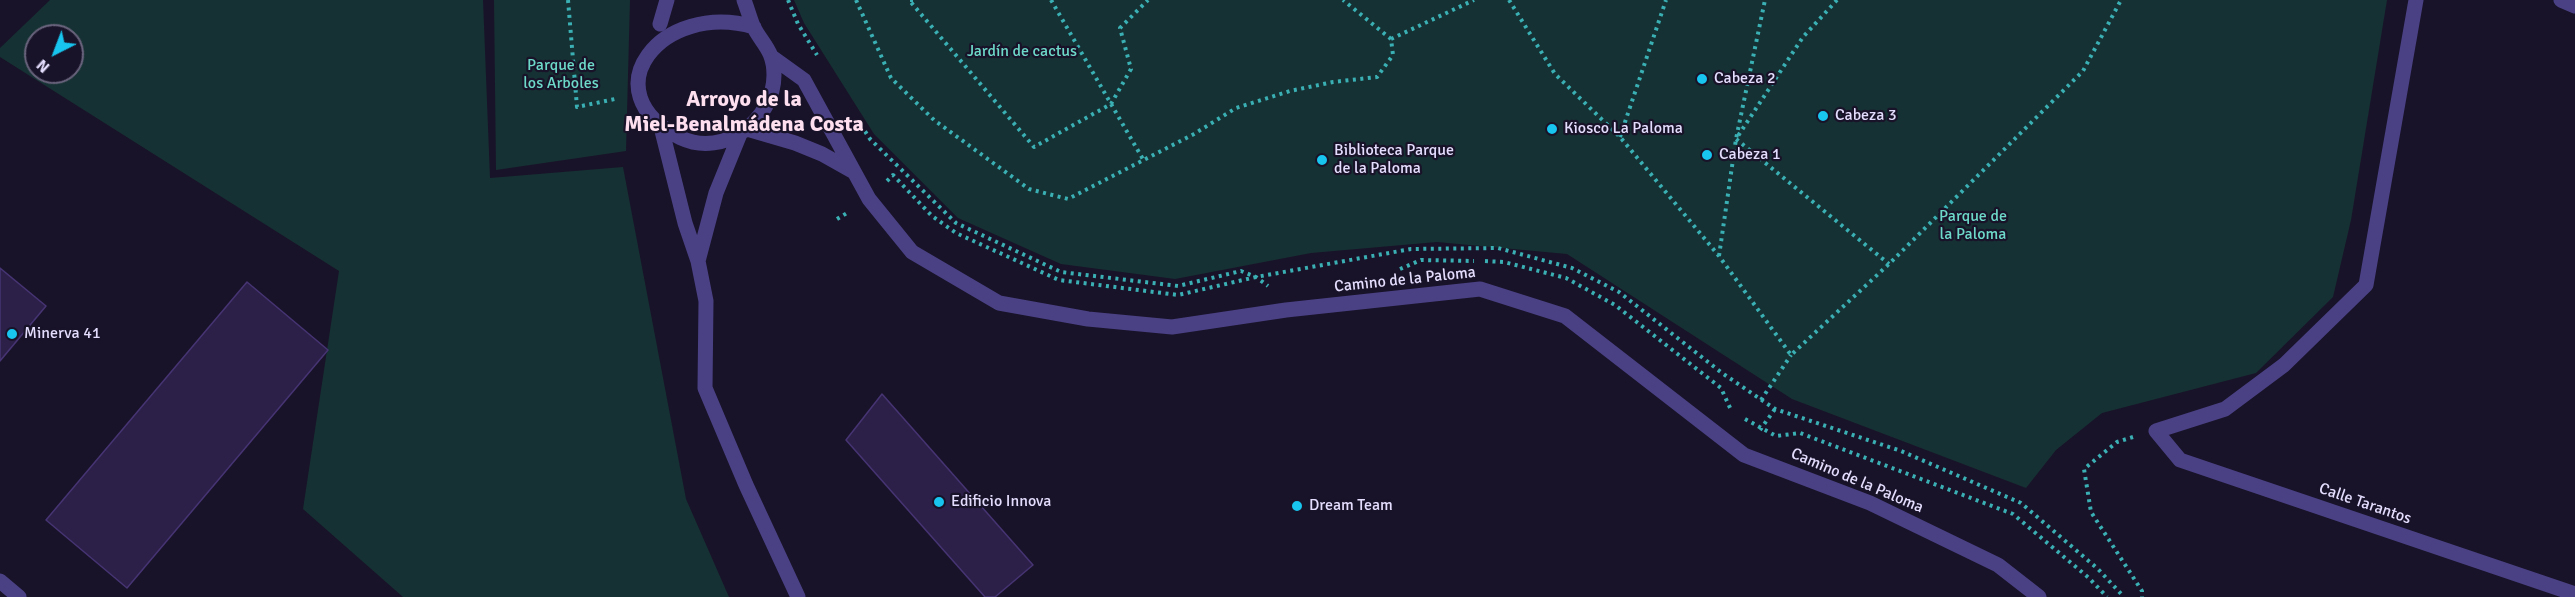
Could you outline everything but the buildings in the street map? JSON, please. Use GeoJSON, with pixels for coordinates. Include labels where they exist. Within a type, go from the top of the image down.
{"type":"FeatureCollection","features":[{"type":"Feature","properties":{"kind":"street"},"geometry":{"type":"LineString","coordinates":[[660,24],[667,0]]}},
{"type":"Feature","properties":{"kind":"street"},"geometry":{"type":"LineString","coordinates":[[744,0],[754,27]]}},
{"type":"Feature","properties":{"kind":"street"},"geometry":{"type":"LineString","coordinates":[[2156,430],[2225,409],[2284,365],[2366,285],[2416,0]]}},
{"type":"Feature","properties":{"kind":"street"},"geometry":{"type":"LineString","coordinates":[[2561,0],[2575,6]]}},
{"type":"Feature","properties":{"kind":"street"},"geometry":{"type":"LineString","coordinates":[[698,261],[716,193],[743,132],[765,109],[772,92],[774,75],[772,57],[765,41],[754,27],[738,15],[718,8]]}},
{"type":"Feature","properties":{"kind":"street"},"geometry":{"type":"LineString","coordinates":[[678,12],[660,24],[647,40],[639,59],[640,93],[653,118],[684,139],[703,143],[722,141],[743,132],[795,143],[822,154],[855,172]]}},
{"type":"Feature","properties":{"kind":"street","name":"Camino de la Paloma"},"geometry":{"type":"LineString","coordinates":[[772,57],[804,80],[869,199],[912,252],[999,303],[1088,319],[1172,327],[1286,310],[1480,289],[1565,316],[1744,455],[1870,503],[1998,565],[2039,597]]}},
{"type":"Feature","properties":{"kind":"street"},"geometry":{"type":"LineString","coordinates":[[660,123],[685,223],[698,261],[706,301],[705,388],[746,485],[798,597]]}},
{"type":"Feature","properties":{"kind":"street","name":"Calle Tarantos"},"geometry":{"type":"LineString","coordinates":[[2156,430],[2180,460],[2575,594]]}},
{"type":"Feature","properties":{"kind":"street"},"geometry":{"type":"LineString","coordinates":[[0,581],[19,597]]}},
{"type":"Feature","properties":{"kind":"path"},"geometry":{"type":"LineString","coordinates":[[568,0],[577,107],[640,93]]}},
{"type":"Feature","properties":{"kind":"path"},"geometry":{"type":"LineString","coordinates":[[856,0],[891,78],[934,120],[1029,189],[1068,199],[1194,134],[1236,108],[1290,91],[1333,82],[1377,77],[1393,55],[1391,39],[1343,0]]}},
{"type":"Feature","properties":{"kind":"path"},"geometry":{"type":"LineString","coordinates":[[913,0],[909,0],[1034,147],[1111,104],[1131,69],[1120,28],[1148,0]]}},
{"type":"Feature","properties":{"kind":"path"},"geometry":{"type":"LineString","coordinates":[[1051,0],[1144,161]]}},
{"type":"Feature","properties":{"kind":"path"},"geometry":{"type":"LineString","coordinates":[[1391,39],[1474,0]]}},
{"type":"Feature","properties":{"kind":"path"},"geometry":{"type":"LineString","coordinates":[[1509,0],[1555,74],[1620,138],[1719,256],[1791,355]]}},
{"type":"Feature","properties":{"kind":"path"},"geometry":{"type":"LineString","coordinates":[[1620,138],[1666,0]]}},
{"type":"Feature","properties":{"kind":"path"},"geometry":{"type":"LineString","coordinates":[[1719,256],[1736,139],[1765,0]]}},
{"type":"Feature","properties":{"kind":"path"},"geometry":{"type":"LineString","coordinates":[[1736,139],[1803,37],[1837,0]]}},
{"type":"Feature","properties":{"kind":"path"},"geometry":{"type":"LineString","coordinates":[[1761,400],[1791,355],[1889,264],[2083,71],[2121,0]]}},
{"type":"Feature","properties":{"kind":"path"},"geometry":{"type":"LineString","coordinates":[[870,139],[956,223],[1061,272],[1178,286],[1241,271],[1256,277],[1271,288]]}},
{"type":"Feature","properties":{"kind":"path"},"geometry":{"type":"LineString","coordinates":[[1736,139],[1889,264]]}},
{"type":"Feature","properties":{"kind":"path"},"geometry":{"type":"LineString","coordinates":[[837,219],[869,199],[893,175],[932,216],[956,233],[1059,280],[1178,295],[1256,277],[1412,249],[1498,248],[1572,268],[1619,292],[1722,373],[1775,409],[1901,451],[2021,503],[2098,569],[2124,597]]}},
{"type":"Feature","properties":{"kind":"path"},"geometry":{"type":"LineString","coordinates":[[1392,270],[1402,269],[1421,260],[1504,262],[1566,278],[1624,312],[1721,388],[1730,409],[1760,429],[1776,436],[1800,433],[2013,514],[2089,578],[2107,597]]}},
{"type":"Feature","properties":{"kind":"path"},"geometry":{"type":"LineString","coordinates":[[2142,597],[2142,591],[2091,513],[2084,469],[2117,442],[2156,430]]}},
{"type":"Feature","properties":{"kind":"green space"},"geometry":{"type":"Polygon","coordinates":[[[50,0],[483,0],[490,178],[623,167],[686,499],[729,597],[403,597],[303,509],[339,271],[43,84],[84,84],[84,24],[25,24],[50,0]]]}},
{"type":"Feature","properties":{"kind":"green space","name":"Parque de los Arboles"},"geometry":{"type":"Polygon","coordinates":[[[494,0],[630,0],[626,151],[496,170],[494,0]]]}},
{"type":"Feature","properties":{"kind":"green space","name":"Parque de la Paloma"},"geometry":{"type":"Polygon","coordinates":[[[794,0],[2387,0],[2351,220],[2333,297],[2256,373],[2102,413],[2056,450],[2026,488],[1792,399],[1567,254],[1437,242],[1311,253],[1175,279],[1061,264],[958,218],[874,134],[804,23],[794,0]]]}},
{"type":"Feature","properties":{"kind":"green space"},"geometry":{"type":"Polygon","coordinates":[[[24,25],[24,72],[0,57],[0,48],[24,25]]]}},
{"type":"Feature","properties":{"kind":"place","name":"Cabeza 2"},"geometry":{"type":"Point","coordinates":[1702,79]}},
{"type":"Feature","properties":{"kind":"place","name":"Cabeza 3"},"geometry":{"type":"Point","coordinates":[1823,116]}},
{"type":"Feature","properties":{"kind":"place","name":"Kiosco La Paloma"},"geometry":{"type":"Point","coordinates":[1552,129]}},
{"type":"Feature","properties":{"kind":"place","name":"Cabeza 1"},"geometry":{"type":"Point","coordinates":[1707,155]}},
{"type":"Feature","properties":{"kind":"place","name":"Biblioteca Parque de la Paloma"},"geometry":{"type":"Point","coordinates":[1322,160]}},
{"type":"Feature","properties":{"kind":"place","name":"Minerva 41"},"geometry":{"type":"Point","coordinates":[12,334]}},
{"type":"Feature","properties":{"kind":"place","name":"Edificio Innova"},"geometry":{"type":"Point","coordinates":[939,502]}},
{"type":"Feature","properties":{"kind":"place","name":"Dream Team"},"geometry":{"type":"Point","coordinates":[1297,506]}},
{"type":"Feature","properties":{"kind":"district","name":"Arroyo de la Miel-Benalmádena Costa"},"geometry":{"type":"Point","coordinates":[744,112]}},
{"type":"Feature","properties":{"kind":"park label","name":"Jardín de cactus"},"geometry":{"type":"Point","coordinates":[1022,52]}}]}
